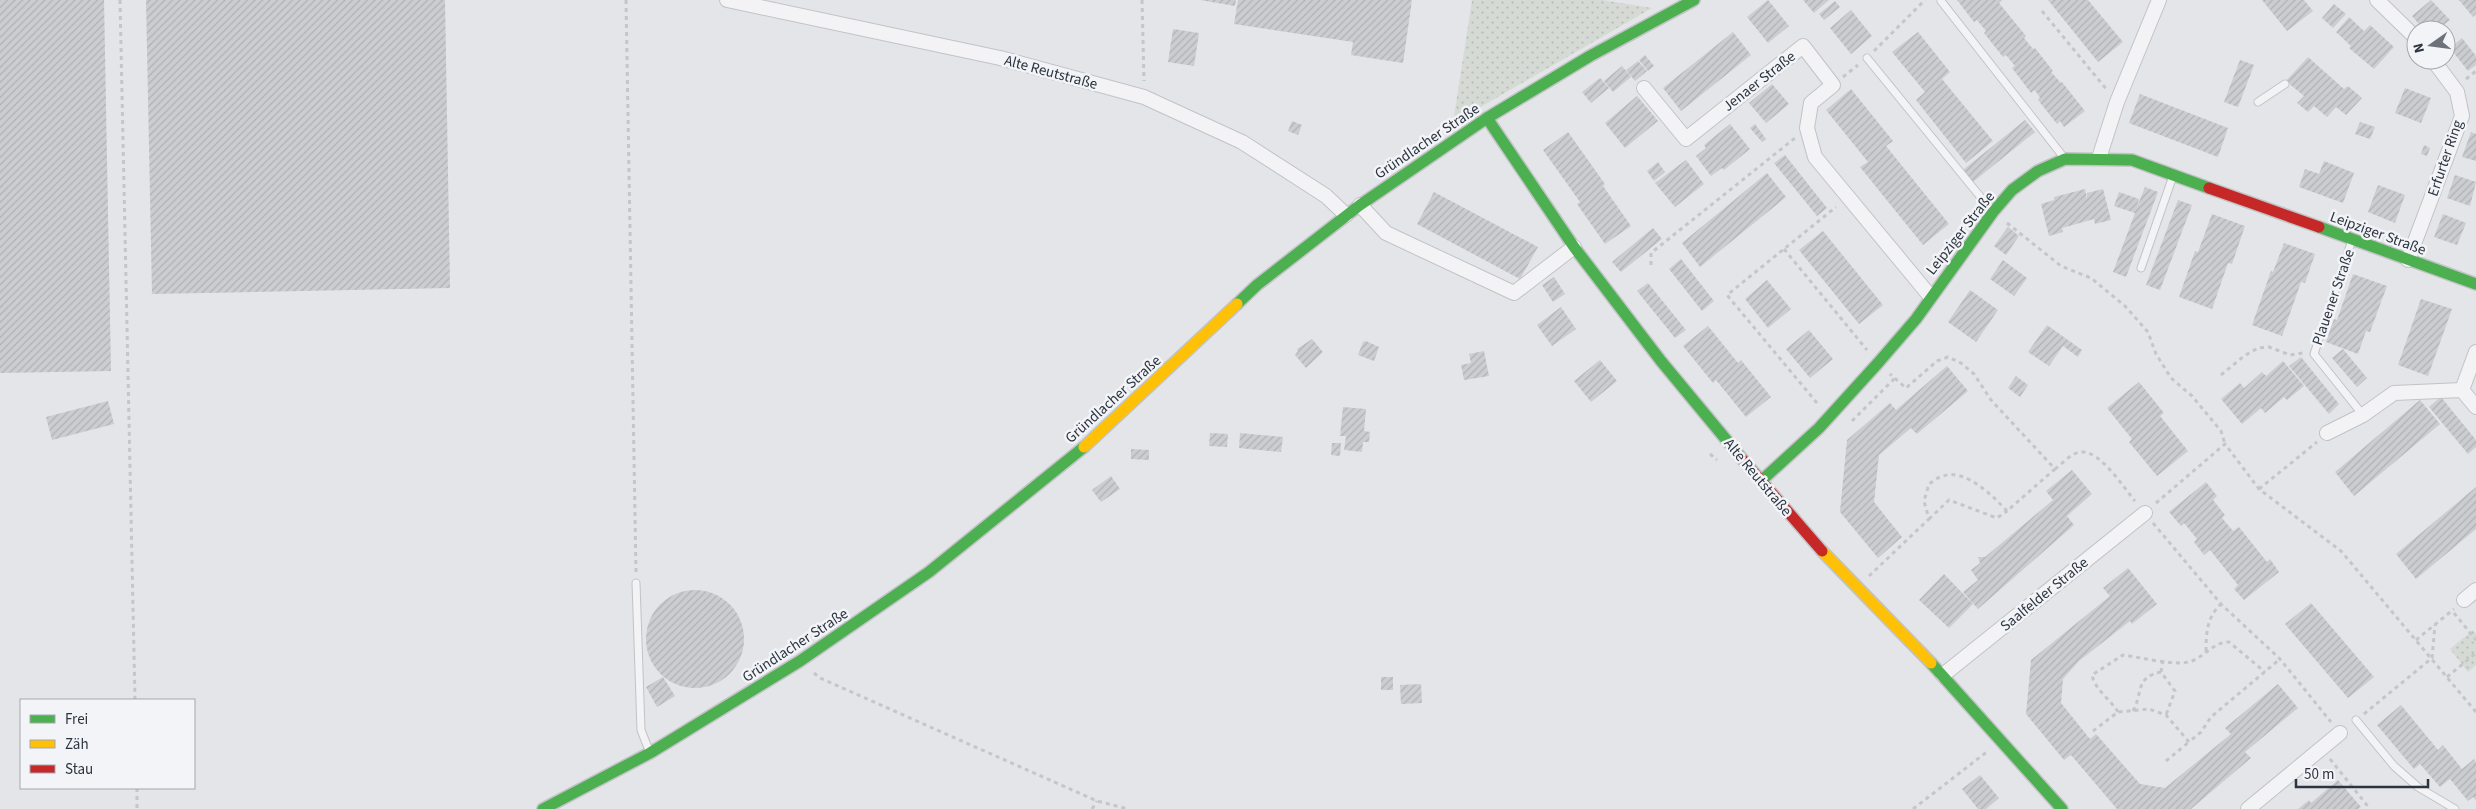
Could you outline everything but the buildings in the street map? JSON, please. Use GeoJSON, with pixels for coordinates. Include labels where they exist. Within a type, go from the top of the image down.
{"type":"FeatureCollection","features":[{"type":"Feature","properties":{"kind":"main road","name":"Gründlacher Straße"},"geometry":{"type":"LineString","coordinates":[[546,808],[650,753],[800,661],[929,572],[1096,438],[1257,285],[1346,215],[1487,118],[1590,56],[1694,0]]}},
{"type":"Feature","properties":{"kind":"main road","name":"Alte Reutstraße"},"geometry":{"type":"LineString","coordinates":[[1487,118],[1574,247],[1661,361],[1804,533],[1943,675],[2062,809]]}},
{"type":"Feature","properties":{"kind":"main road","name":"Leipziger Straße"},"geometry":{"type":"LineString","coordinates":[[1761,481],[1829,417],[1916,319],[1930,296],[1993,212],[2012,190],[2038,171],[2065,159],[2132,160],[2476,284]]}},
{"type":"Feature","properties":{"kind":"street","name":"Alte Reutstraße"},"geometry":{"type":"LineString","coordinates":[[727,0],[1000,58],[1144,97],[1242,142],[1326,196],[1346,215]]}},
{"type":"Feature","properties":{"kind":"street"},"geometry":{"type":"LineString","coordinates":[[2098,158],[2117,102],[2159,0]]}},
{"type":"Feature","properties":{"kind":"street"},"geometry":{"type":"LineString","coordinates":[[2377,0],[2406,28]]}},
{"type":"Feature","properties":{"kind":"street","name":"Jenaer Straße"},"geometry":{"type":"LineString","coordinates":[[1644,88],[1686,139],[1803,46],[1833,85]]}},
{"type":"Feature","properties":{"kind":"street","name":"Erfurter Ring"},"geometry":{"type":"LineString","coordinates":[[2408,260],[2462,116],[2457,92],[2440,70]]}},
{"type":"Feature","properties":{"kind":"street"},"geometry":{"type":"LineString","coordinates":[[1833,85],[1811,103],[1807,128],[1815,157],[1930,296]]}},
{"type":"Feature","properties":{"kind":"street"},"geometry":{"type":"LineString","coordinates":[[1360,205],[1386,233],[1514,293],[1574,247]]}},
{"type":"Feature","properties":{"kind":"street"},"geometry":{"type":"LineString","coordinates":[[2462,390],[2476,352]]}},
{"type":"Feature","properties":{"kind":"street"},"geometry":{"type":"LineString","coordinates":[[2462,390],[2476,407]]}},
{"type":"Feature","properties":{"kind":"street"},"geometry":{"type":"LineString","coordinates":[[2327,433],[2363,415],[2394,393],[2462,390]]}},
{"type":"Feature","properties":{"kind":"street","name":"Saalfelder Straße"},"geometry":{"type":"LineString","coordinates":[[1943,675],[2145,513]]}},
{"type":"Feature","properties":{"kind":"street"},"geometry":{"type":"LineString","coordinates":[[2464,600],[2476,590]]}},
{"type":"Feature","properties":{"kind":"street"},"geometry":{"type":"LineString","coordinates":[[2248,809],[2340,733]]}},
{"type":"Feature","properties":{"kind":"lane"},"geometry":{"type":"LineString","coordinates":[[1941,1],[2065,159]]}},
{"type":"Feature","properties":{"kind":"lane"},"geometry":{"type":"LineString","coordinates":[[1867,58],[1993,212]]}},
{"type":"Feature","properties":{"kind":"lane"},"geometry":{"type":"LineString","coordinates":[[2258,102],[2285,84]]}},
{"type":"Feature","properties":{"kind":"lane"},"geometry":{"type":"LineString","coordinates":[[2141,268],[2174,175]]}},
{"type":"Feature","properties":{"kind":"lane","name":"Plauener Straße"},"geometry":{"type":"LineString","coordinates":[[2314,354],[2352,240]]}},
{"type":"Feature","properties":{"kind":"lane"},"geometry":{"type":"LineString","coordinates":[[2314,354],[2363,415]]}},
{"type":"Feature","properties":{"kind":"lane"},"geometry":{"type":"LineString","coordinates":[[636,583],[641,730],[650,753]]}},
{"type":"Feature","properties":{"kind":"lane"},"geometry":{"type":"LineString","coordinates":[[2356,720],[2394,766],[2418,787],[2456,809]]}},
{"type":"Feature","properties":{"kind":"path"},"geometry":{"type":"LineString","coordinates":[[120,0],[135,699]]}},
{"type":"Feature","properties":{"kind":"path"},"geometry":{"type":"LineString","coordinates":[[626,0],[636,583]]}},
{"type":"Feature","properties":{"kind":"path"},"geometry":{"type":"LineString","coordinates":[[1142,0],[1144,97]]}},
{"type":"Feature","properties":{"kind":"path"},"geometry":{"type":"LineString","coordinates":[[1833,85],[1867,58],[1925,0]]}},
{"type":"Feature","properties":{"kind":"path"},"geometry":{"type":"LineString","coordinates":[[2042,11],[2117,102]]}},
{"type":"Feature","properties":{"kind":"path"},"geometry":{"type":"LineString","coordinates":[[1651,265],[1651,253],[1807,128]]}},
{"type":"Feature","properties":{"kind":"path"},"geometry":{"type":"LineString","coordinates":[[1829,417],[1727,295],[1848,197]]}},
{"type":"Feature","properties":{"kind":"path"},"geometry":{"type":"LineString","coordinates":[[1993,212],[2061,266],[2091,278],[2125,306],[2148,332],[2156,354],[2171,378],[2192,396],[2221,431],[2225,444],[2259,488],[2340,551],[2476,712]]}},
{"type":"Feature","properties":{"kind":"path"},"geometry":{"type":"LineString","coordinates":[[1784,249],[1878,363],[1906,388],[1937,361],[1948,357],[1961,363],[1974,374],[1991,400],[2056,469]]}},
{"type":"Feature","properties":{"kind":"path"},"geometry":{"type":"LineString","coordinates":[[2221,375],[2244,356],[2258,348],[2270,348],[2290,355],[2299,352],[2314,354]]}},
{"type":"Feature","properties":{"kind":"path"},"geometry":{"type":"LineString","coordinates":[[1846,427],[1895,378]]}},
{"type":"Feature","properties":{"kind":"path"},"geometry":{"type":"LineString","coordinates":[[2259,488],[2327,433]]}},
{"type":"Feature","properties":{"kind":"path"},"geometry":{"type":"LineString","coordinates":[[2145,513],[2225,444]]}},
{"type":"Feature","properties":{"kind":"path"},"geometry":{"type":"LineString","coordinates":[[1857,587],[1949,500],[1997,518],[2069,457],[2082,452],[2098,457],[2221,604],[2280,659],[2340,733]]}},
{"type":"Feature","properties":{"kind":"path"},"geometry":{"type":"LineString","coordinates":[[1929,518],[1924,501],[1929,484],[1943,475],[1959,475],[1988,491],[2007,511]]}},
{"type":"Feature","properties":{"kind":"path"},"geometry":{"type":"LineString","coordinates":[[2416,640],[2464,600]]}},
{"type":"Feature","properties":{"kind":"path"},"geometry":{"type":"LineString","coordinates":[[2206,652],[2206,631],[2213,611],[2221,604]]}},
{"type":"Feature","properties":{"kind":"path"},"geometry":{"type":"LineString","coordinates":[[2452,611],[2476,640]]}},
{"type":"Feature","properties":{"kind":"path"},"geometry":{"type":"LineString","coordinates":[[2356,720],[2432,658],[2435,625]]}},
{"type":"Feature","properties":{"kind":"path"},"geometry":{"type":"LineString","coordinates":[[2118,712],[2112,702],[2097,688],[2092,675],[2122,655],[2184,662],[2199,657],[2220,642],[2229,642],[2265,672]]}},
{"type":"Feature","properties":{"kind":"path"},"geometry":{"type":"LineString","coordinates":[[2447,677],[2476,653]]}},
{"type":"Feature","properties":{"kind":"path"},"geometry":{"type":"LineString","coordinates":[[2166,761],[2201,732],[2211,717],[2280,659]]}},
{"type":"Feature","properties":{"kind":"path"},"geometry":{"type":"LineString","coordinates":[[2163,660],[2161,672],[2175,691],[2166,715]]}},
{"type":"Feature","properties":{"kind":"path"},"geometry":{"type":"LineString","coordinates":[[800,661],[820,678],[1097,801],[1128,809]]}},
{"type":"Feature","properties":{"kind":"path"},"geometry":{"type":"LineString","coordinates":[[2133,711],[2145,679],[2153,673],[2161,672]]}},
{"type":"Feature","properties":{"kind":"path"},"geometry":{"type":"LineString","coordinates":[[2093,731],[2118,712],[2148,709],[2166,715],[2189,742]]}},
{"type":"Feature","properties":{"kind":"path"},"geometry":{"type":"LineString","coordinates":[[1913,809],[2002,740]]}},
{"type":"Feature","properties":{"kind":"path"},"geometry":{"type":"LineString","coordinates":[[2321,748],[2370,809]]}},
{"type":"Feature","properties":{"kind":"path"},"geometry":{"type":"LineString","coordinates":[[137,789],[137,809]]}},
{"type":"Feature","properties":{"kind":"path"},"geometry":{"type":"LineString","coordinates":[[1092,809],[1097,801]]}},
{"type":"Feature","properties":{"kind":"shaded area"},"geometry":{"type":"Polygon","coordinates":[[[1472,0],[1602,0],[1652,8],[1453,123],[1472,0]]]}},
{"type":"Feature","properties":{"kind":"shaded area"},"geometry":{"type":"Polygon","coordinates":[[[2473,630],[2476,634],[2476,665],[2468,672],[2450,649],[2473,630]]]}},
{"type":"Feature","properties":{"kind":"traffic: fast"},"geometry":{"type":"LineString","coordinates":[[1237,304],[1257,285],[1360,205],[1487,118],[1590,56],[1694,0]]}},
{"type":"Feature","properties":{"kind":"traffic: fast"},"geometry":{"type":"LineString","coordinates":[[1487,118],[1574,247],[1661,361],[1743,460]]}},
{"type":"Feature","properties":{"kind":"traffic: fast"},"geometry":{"type":"LineString","coordinates":[[1761,481],[1819,428],[1878,363],[1916,319],[1993,212],[2012,190],[2038,171],[2065,159],[2132,160],[2209,188]]}},
{"type":"Feature","properties":{"kind":"traffic: fast"},"geometry":{"type":"LineString","coordinates":[[2319,227],[2476,284]]}},
{"type":"Feature","properties":{"kind":"traffic: fast"},"geometry":{"type":"LineString","coordinates":[[543,809],[650,753],[800,661],[929,572],[1084,447]]}},
{"type":"Feature","properties":{"kind":"traffic: fast"},"geometry":{"type":"LineString","coordinates":[[1931,663],[2062,809]]}},
{"type":"Feature","properties":{"kind":"traffic: slow"},"geometry":{"type":"LineString","coordinates":[[1084,447],[1237,304]]}},
{"type":"Feature","properties":{"kind":"traffic: slow"},"geometry":{"type":"LineString","coordinates":[[1822,551],[1931,663]]}},
{"type":"Feature","properties":{"kind":"traffic: jam"},"geometry":{"type":"LineString","coordinates":[[2209,188],[2319,227]]}},
{"type":"Feature","properties":{"kind":"traffic: jam"},"geometry":{"type":"LineString","coordinates":[[1743,460],[1822,551]]}}]}
